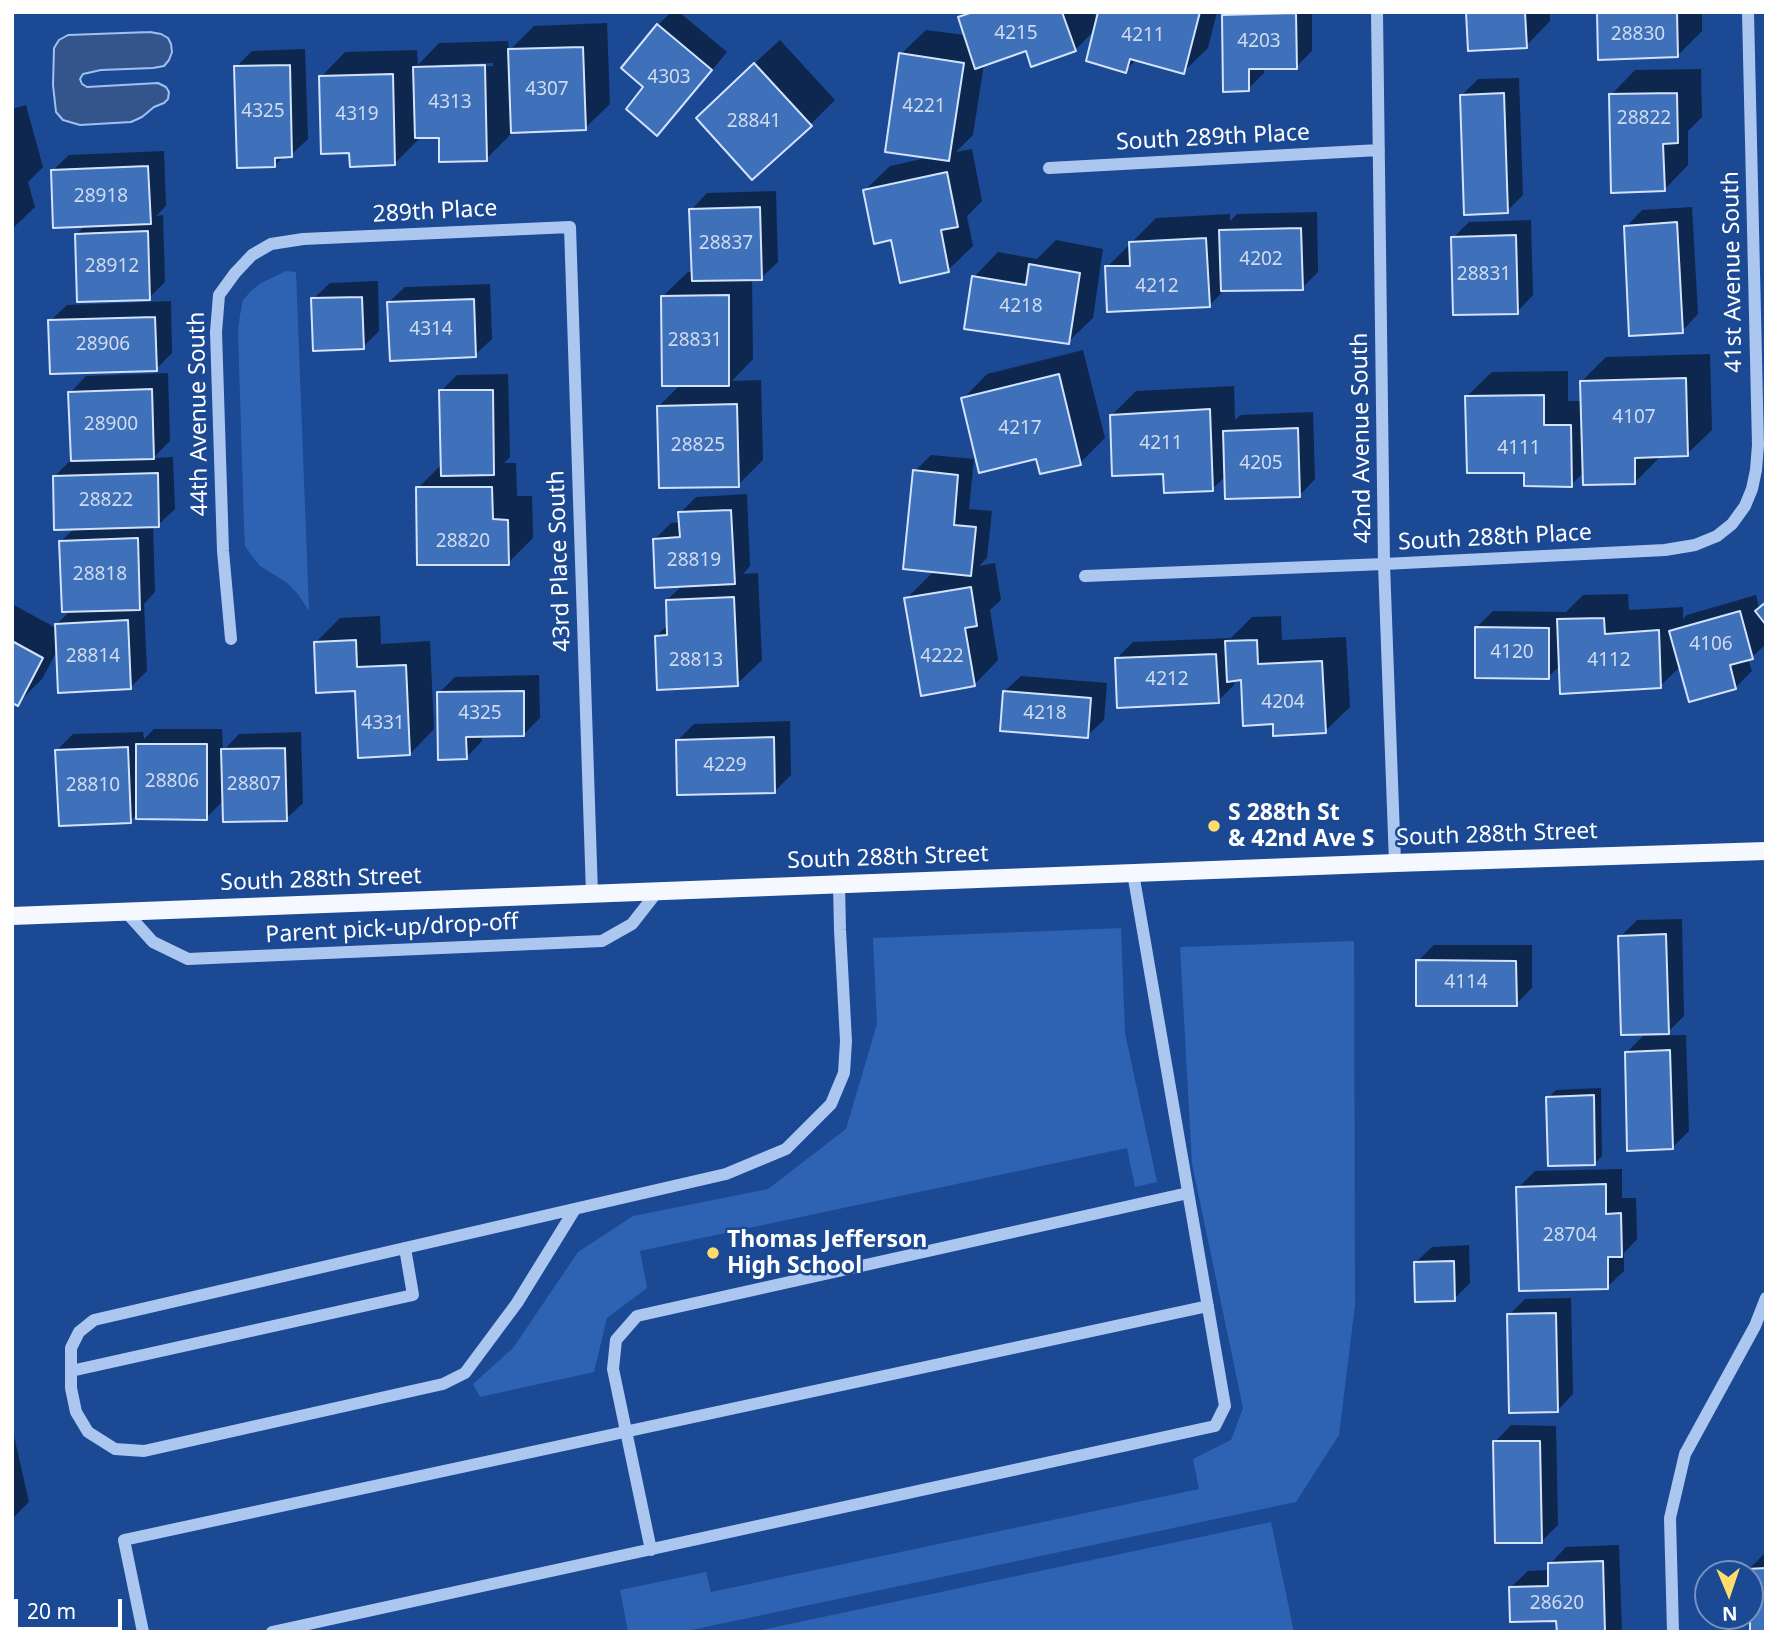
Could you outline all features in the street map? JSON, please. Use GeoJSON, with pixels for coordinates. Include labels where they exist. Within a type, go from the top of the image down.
{"type":"FeatureCollection","features":[{"type":"Feature","properties":{"kind":"main road","name":"South 288th Street"},"geometry":{"type":"LineString","coordinates":[[12,916],[1766,851]]}},
{"type":"Feature","properties":{"kind":"street","name":"42nd Avenue South"},"geometry":{"type":"LineString","coordinates":[[1377,12],[1384,564],[1395,863]]}},
{"type":"Feature","properties":{"kind":"street","name":"41st Avenue South"},"geometry":{"type":"LineString","coordinates":[[1732,524],[1745,506],[1752,489],[1758,445],[1748,12]]}},
{"type":"Feature","properties":{"kind":"street","name":"South 289th Place"},"geometry":{"type":"LineString","coordinates":[[1048,168],[1379,150]]}},
{"type":"Feature","properties":{"kind":"street","name":"289th Place"},"geometry":{"type":"LineString","coordinates":[[303,239],[570,227]]}},
{"type":"Feature","properties":{"kind":"street","name":"43rd Place South"},"geometry":{"type":"LineString","coordinates":[[570,227],[592,894]]}},
{"type":"Feature","properties":{"kind":"street","name":"44th Avenue South"},"geometry":{"type":"LineString","coordinates":[[231,639],[220,475],[216,332],[219,295],[252,255],[271,244],[303,239]]}},
{"type":"Feature","properties":{"kind":"street","name":"South 288th Place"},"geometry":{"type":"LineString","coordinates":[[1085,576],[1665,550],[1695,545],[1717,536],[1732,524]]}},
{"type":"Feature","properties":{"kind":"street"},"geometry":{"type":"LineString","coordinates":[[272,1632],[1215,1426],[1225,1406],[1133,873]]}},
{"type":"Feature","properties":{"kind":"street"},"geometry":{"type":"LineString","coordinates":[[575,1209],[517,1303],[466,1373],[443,1384],[144,1451],[115,1449],[88,1432],[76,1412],[71,1388],[71,1348],[79,1332],[94,1320],[726,1174],[786,1149],[831,1104],[844,1073],[846,1041],[839,884]]}},
{"type":"Feature","properties":{"kind":"street","name":"Parent pick-up/drop-off"},"geometry":{"type":"LineString","coordinates":[[126,912],[153,942],[188,959],[602,940],[632,924],[657,892]]}},
{"type":"Feature","properties":{"kind":"street"},"geometry":{"type":"LineString","coordinates":[[651,1550],[613,1369],[616,1340],[637,1316],[1188,1194]]}},
{"type":"Feature","properties":{"kind":"street"},"geometry":{"type":"LineString","coordinates":[[71,1371],[413,1295],[405,1248]]}},
{"type":"Feature","properties":{"kind":"street"},"geometry":{"type":"LineString","coordinates":[[1673,1632],[1670,1518],[1685,1454],[1760,1326],[1766,1298]]}},
{"type":"Feature","properties":{"kind":"street"},"geometry":{"type":"LineString","coordinates":[[143,1632],[124,1540],[1208,1306]]}},
{"type":"Feature","properties":{"kind":"shaded area"},"geometry":{"type":"Polygon","coordinates":[[[150,32],[168,38],[171,44],[172,52],[164,66],[101,70],[83,74],[80,79],[87,87],[158,83],[166,87],[169,92],[168,99],[131,122],[80,125],[63,120],[56,112],[53,85],[54,48],[59,40],[68,35],[150,32]]]}},
{"type":"Feature","properties":{"kind":"shaded area"},"geometry":{"type":"Polygon","coordinates":[[[286,271],[296,272],[309,611],[298,594],[286,582],[260,566],[245,546],[238,331],[240,315],[243,300],[251,291],[286,271]]]}},
{"type":"Feature","properties":{"kind":"shaded area"},"geometry":{"type":"Polygon","coordinates":[[[1121,928],[1125,1033],[1157,1182],[1135,1187],[1127,1148],[640,1251],[647,1288],[607,1318],[594,1372],[480,1397],[473,1384],[513,1348],[578,1252],[633,1216],[768,1189],[846,1129],[877,1024],[873,938],[1121,928]]]}},
{"type":"Feature","properties":{"kind":"shaded area"},"geometry":{"type":"Polygon","coordinates":[[[1354,941],[1355,1305],[1339,1435],[1296,1502],[682,1632],[628,1632],[620,1590],[706,1572],[711,1592],[1199,1489],[1193,1459],[1231,1440],[1243,1408],[1192,1164],[1180,947],[1354,941]]]}},
{"type":"Feature","properties":{"kind":"shaded area"},"geometry":{"type":"Polygon","coordinates":[[[1271,1522],[1294,1632],[752,1632],[1271,1522]]]}},
{"type":"Feature","properties":{"kind":"building"},"geometry":{"type":"Polygon","coordinates":[[[973,12],[1062,12],[1076,51],[1031,67],[1026,51],[975,69],[958,17],[973,12]]]}},
{"type":"Feature","properties":{"kind":"building"},"geometry":{"type":"Polygon","coordinates":[[[1098,12],[1200,12],[1184,74],[1130,59],[1126,73],[1086,61],[1098,12]]]}},
{"type":"Feature","properties":{"kind":"building"},"geometry":{"type":"Polygon","coordinates":[[[1466,12],[1525,12],[1527,48],[1468,51],[1466,12]]]}},
{"type":"Feature","properties":{"kind":"building"},"geometry":{"type":"Polygon","coordinates":[[[1597,12],[1677,12],[1678,57],[1598,60],[1597,12]]]}},
{"type":"Feature","properties":{"kind":"building"},"geometry":{"type":"Polygon","coordinates":[[[1296,13],[1297,69],[1249,69],[1249,91],[1223,92],[1222,15],[1296,13]]]}},
{"type":"Feature","properties":{"kind":"building"},"geometry":{"type":"Polygon","coordinates":[[[657,24],[712,70],[657,136],[626,109],[643,87],[621,68],[657,24]]]}},
{"type":"Feature","properties":{"kind":"building"},"geometry":{"type":"Polygon","coordinates":[[[583,47],[586,130],[511,133],[508,49],[583,47]]]}},
{"type":"Feature","properties":{"kind":"building"},"geometry":{"type":"Polygon","coordinates":[[[899,53],[964,63],[949,161],[885,152],[899,53]]]}},
{"type":"Feature","properties":{"kind":"building"},"geometry":{"type":"Polygon","coordinates":[[[754,63],[812,126],[752,180],[696,118],[754,63]]]}},
{"type":"Feature","properties":{"kind":"building"},"geometry":{"type":"Polygon","coordinates":[[[290,65],[292,157],[275,158],[275,167],[237,168],[234,66],[290,65]]]}},
{"type":"Feature","properties":{"kind":"building"},"geometry":{"type":"Polygon","coordinates":[[[485,65],[487,161],[439,162],[439,138],[415,138],[413,67],[485,65]]]}},
{"type":"Feature","properties":{"kind":"building"},"geometry":{"type":"Polygon","coordinates":[[[393,74],[395,165],[350,167],[349,153],[321,154],[319,76],[393,74]]]}},
{"type":"Feature","properties":{"kind":"building"},"geometry":{"type":"Polygon","coordinates":[[[1504,93],[1508,213],[1464,215],[1460,95],[1504,93]]]}},
{"type":"Feature","properties":{"kind":"building"},"geometry":{"type":"Polygon","coordinates":[[[1677,93],[1678,143],[1663,144],[1665,191],[1611,193],[1609,94],[1677,93]]]}},
{"type":"Feature","properties":{"kind":"building"},"geometry":{"type":"Polygon","coordinates":[[[148,166],[151,224],[53,228],[51,170],[148,166]]]}},
{"type":"Feature","properties":{"kind":"building"},"geometry":{"type":"Polygon","coordinates":[[[947,172],[958,227],[941,230],[949,272],[900,283],[891,240],[874,244],[863,190],[947,172]]]}},
{"type":"Feature","properties":{"kind":"building"},"geometry":{"type":"Polygon","coordinates":[[[760,207],[762,280],[692,281],[689,209],[760,207]]]}},
{"type":"Feature","properties":{"kind":"building"},"geometry":{"type":"Polygon","coordinates":[[[1677,222],[1683,333],[1629,336],[1624,226],[1677,222]]]}},
{"type":"Feature","properties":{"kind":"building"},"geometry":{"type":"Polygon","coordinates":[[[1301,228],[1303,290],[1221,291],[1219,230],[1301,228]]]}},
{"type":"Feature","properties":{"kind":"building"},"geometry":{"type":"Polygon","coordinates":[[[148,231],[150,300],[77,302],[75,234],[148,231]]]}},
{"type":"Feature","properties":{"kind":"building"},"geometry":{"type":"Polygon","coordinates":[[[1516,235],[1518,314],[1453,315],[1451,237],[1516,235]]]}},
{"type":"Feature","properties":{"kind":"building"},"geometry":{"type":"Polygon","coordinates":[[[1206,238],[1210,307],[1107,312],[1105,266],[1130,266],[1129,242],[1206,238]]]}},
{"type":"Feature","properties":{"kind":"building"},"geometry":{"type":"Polygon","coordinates":[[[1029,264],[1080,273],[1069,344],[964,329],[972,276],[1026,285],[1029,264]]]}},
{"type":"Feature","properties":{"kind":"building"},"geometry":{"type":"Polygon","coordinates":[[[729,295],[729,386],[662,386],[661,296],[729,295]]]}},
{"type":"Feature","properties":{"kind":"building"},"geometry":{"type":"Polygon","coordinates":[[[362,297],[364,349],[313,351],[311,298],[362,297]]]}},
{"type":"Feature","properties":{"kind":"building"},"geometry":{"type":"Polygon","coordinates":[[[474,299],[476,357],[390,361],[387,302],[474,299]]]}},
{"type":"Feature","properties":{"kind":"building"},"geometry":{"type":"Polygon","coordinates":[[[155,317],[157,371],[50,374],[48,320],[155,317]]]}},
{"type":"Feature","properties":{"kind":"building"},"geometry":{"type":"Polygon","coordinates":[[[1059,374],[1081,465],[1040,474],[1036,459],[979,473],[961,398],[1059,374]]]}},
{"type":"Feature","properties":{"kind":"building"},"geometry":{"type":"Polygon","coordinates":[[[1686,378],[1688,456],[1635,458],[1635,484],[1583,485],[1580,381],[1686,378]]]}},
{"type":"Feature","properties":{"kind":"building"},"geometry":{"type":"Polygon","coordinates":[[[152,389],[154,459],[71,461],[68,392],[152,389]]]}},
{"type":"Feature","properties":{"kind":"building"},"geometry":{"type":"Polygon","coordinates":[[[439,390],[493,390],[494,475],[441,476],[439,390]]]}},
{"type":"Feature","properties":{"kind":"building"},"geometry":{"type":"Polygon","coordinates":[[[1544,395],[1544,425],[1571,425],[1572,487],[1524,486],[1524,473],[1467,473],[1465,396],[1544,395]]]}},
{"type":"Feature","properties":{"kind":"building"},"geometry":{"type":"Polygon","coordinates":[[[737,404],[739,487],[659,488],[657,406],[737,404]]]}},
{"type":"Feature","properties":{"kind":"building"},"geometry":{"type":"Polygon","coordinates":[[[1210,409],[1213,491],[1164,493],[1163,474],[1112,476],[1110,415],[1210,409]]]}},
{"type":"Feature","properties":{"kind":"building"},"geometry":{"type":"Polygon","coordinates":[[[1298,428],[1300,497],[1225,499],[1223,431],[1298,428]]]}},
{"type":"Feature","properties":{"kind":"building"},"geometry":{"type":"Polygon","coordinates":[[[913,470],[958,475],[954,525],[976,527],[971,576],[903,569],[913,470]]]}},
{"type":"Feature","properties":{"kind":"building"},"geometry":{"type":"Polygon","coordinates":[[[158,473],[159,527],[54,530],[53,476],[158,473]]]}},
{"type":"Feature","properties":{"kind":"building"},"geometry":{"type":"Polygon","coordinates":[[[416,487],[492,487],[493,519],[508,520],[509,565],[417,565],[416,487]]]}},
{"type":"Feature","properties":{"kind":"building"},"geometry":{"type":"Polygon","coordinates":[[[731,510],[735,584],[655,588],[653,539],[680,537],[678,512],[731,510]]]}},
{"type":"Feature","properties":{"kind":"building"},"geometry":{"type":"Polygon","coordinates":[[[138,538],[140,610],[62,612],[59,541],[138,538]]]}},
{"type":"Feature","properties":{"kind":"building"},"geometry":{"type":"Polygon","coordinates":[[[971,587],[977,626],[965,628],[975,686],[921,696],[904,598],[971,587]]]}},
{"type":"Feature","properties":{"kind":"building"},"geometry":{"type":"Polygon","coordinates":[[[734,597],[738,686],[657,690],[655,636],[667,635],[666,600],[734,597]]]}},
{"type":"Feature","properties":{"kind":"building"},"geometry":{"type":"Polygon","coordinates":[[[1766,602],[1766,625],[1755,611],[1766,602]]]}},
{"type":"Feature","properties":{"kind":"building"},"geometry":{"type":"Polygon","coordinates":[[[1740,611],[1753,659],[1730,665],[1736,689],[1689,702],[1669,631],[1740,611]]]}},
{"type":"Feature","properties":{"kind":"building"},"geometry":{"type":"Polygon","coordinates":[[[1604,618],[1605,634],[1659,630],[1661,688],[1560,694],[1557,619],[1604,618]]]}},
{"type":"Feature","properties":{"kind":"building"},"geometry":{"type":"Polygon","coordinates":[[[128,620],[131,689],[58,693],[55,624],[128,620]]]}},
{"type":"Feature","properties":{"kind":"building"},"geometry":{"type":"Polygon","coordinates":[[[1475,627],[1549,628],[1549,679],[1475,678],[1475,627]]]}},
{"type":"Feature","properties":{"kind":"building"},"geometry":{"type":"Polygon","coordinates":[[[356,640],[357,667],[406,665],[410,755],[358,758],[355,691],[316,693],[314,642],[356,640]]]}},
{"type":"Feature","properties":{"kind":"building"},"geometry":{"type":"Polygon","coordinates":[[[1257,640],[1258,664],[1322,661],[1326,733],[1273,736],[1273,724],[1243,726],[1241,680],[1227,682],[1225,641],[1257,640]]]}},
{"type":"Feature","properties":{"kind":"building"},"geometry":{"type":"Polygon","coordinates":[[[12,641],[43,658],[18,706],[12,703],[12,641]]]}},
{"type":"Feature","properties":{"kind":"building"},"geometry":{"type":"Polygon","coordinates":[[[1216,654],[1219,703],[1117,708],[1115,658],[1216,654]]]}},
{"type":"Feature","properties":{"kind":"building"},"geometry":{"type":"Polygon","coordinates":[[[524,691],[524,736],[466,737],[467,759],[438,760],[437,692],[524,691]]]}},
{"type":"Feature","properties":{"kind":"building"},"geometry":{"type":"Polygon","coordinates":[[[1003,691],[1091,698],[1088,738],[1000,731],[1003,691]]]}},
{"type":"Feature","properties":{"kind":"building"},"geometry":{"type":"Polygon","coordinates":[[[774,737],[775,793],[677,795],[676,740],[774,737]]]}},
{"type":"Feature","properties":{"kind":"building"},"geometry":{"type":"Polygon","coordinates":[[[136,744],[207,744],[207,820],[136,819],[136,744]]]}},
{"type":"Feature","properties":{"kind":"building"},"geometry":{"type":"Polygon","coordinates":[[[128,747],[131,823],[59,826],[55,750],[128,747]]]}},
{"type":"Feature","properties":{"kind":"building"},"geometry":{"type":"Polygon","coordinates":[[[285,748],[287,821],[223,822],[221,749],[285,748]]]}},
{"type":"Feature","properties":{"kind":"building"},"geometry":{"type":"Polygon","coordinates":[[[1666,934],[1669,1034],[1621,1035],[1618,936],[1666,934]]]}},
{"type":"Feature","properties":{"kind":"building"},"geometry":{"type":"Polygon","coordinates":[[[1416,960],[1516,961],[1517,1006],[1416,1006],[1416,960]]]}},
{"type":"Feature","properties":{"kind":"building"},"geometry":{"type":"Polygon","coordinates":[[[1670,1050],[1673,1149],[1627,1151],[1625,1052],[1670,1050]]]}},
{"type":"Feature","properties":{"kind":"building"},"geometry":{"type":"Polygon","coordinates":[[[1594,1095],[1595,1165],[1548,1166],[1546,1097],[1594,1095]]]}},
{"type":"Feature","properties":{"kind":"building"},"geometry":{"type":"Polygon","coordinates":[[[1606,1184],[1606,1214],[1621,1213],[1622,1257],[1608,1257],[1608,1289],[1519,1291],[1516,1187],[1606,1184]]]}},
{"type":"Feature","properties":{"kind":"building"},"geometry":{"type":"Polygon","coordinates":[[[1454,1261],[1455,1301],[1415,1302],[1414,1262],[1454,1261]]]}},
{"type":"Feature","properties":{"kind":"building"},"geometry":{"type":"Polygon","coordinates":[[[1556,1313],[1558,1412],[1509,1413],[1507,1314],[1556,1313]]]}},
{"type":"Feature","properties":{"kind":"building"},"geometry":{"type":"Polygon","coordinates":[[[1493,1441],[1540,1441],[1542,1543],[1495,1543],[1493,1441]]]}},
{"type":"Feature","properties":{"kind":"building"},"geometry":{"type":"Polygon","coordinates":[[[1603,1561],[1605,1632],[1557,1632],[1556,1621],[1510,1622],[1509,1587],[1548,1586],[1548,1563],[1603,1561]]]}},
{"type":"Feature","properties":{"kind":"building"},"geometry":{"type":"Polygon","coordinates":[[[1764,1568],[1766,1632],[1750,1632],[1764,1630],[1764,1568]]]}},
{"type":"Feature","properties":{"kind":"place","name":"S 288th St & 42nd Ave S"},"geometry":{"type":"Point","coordinates":[1214,826]}},
{"type":"Feature","properties":{"kind":"place","name":"Thomas Jefferson High School"},"geometry":{"type":"Point","coordinates":[713,1253]}}]}
